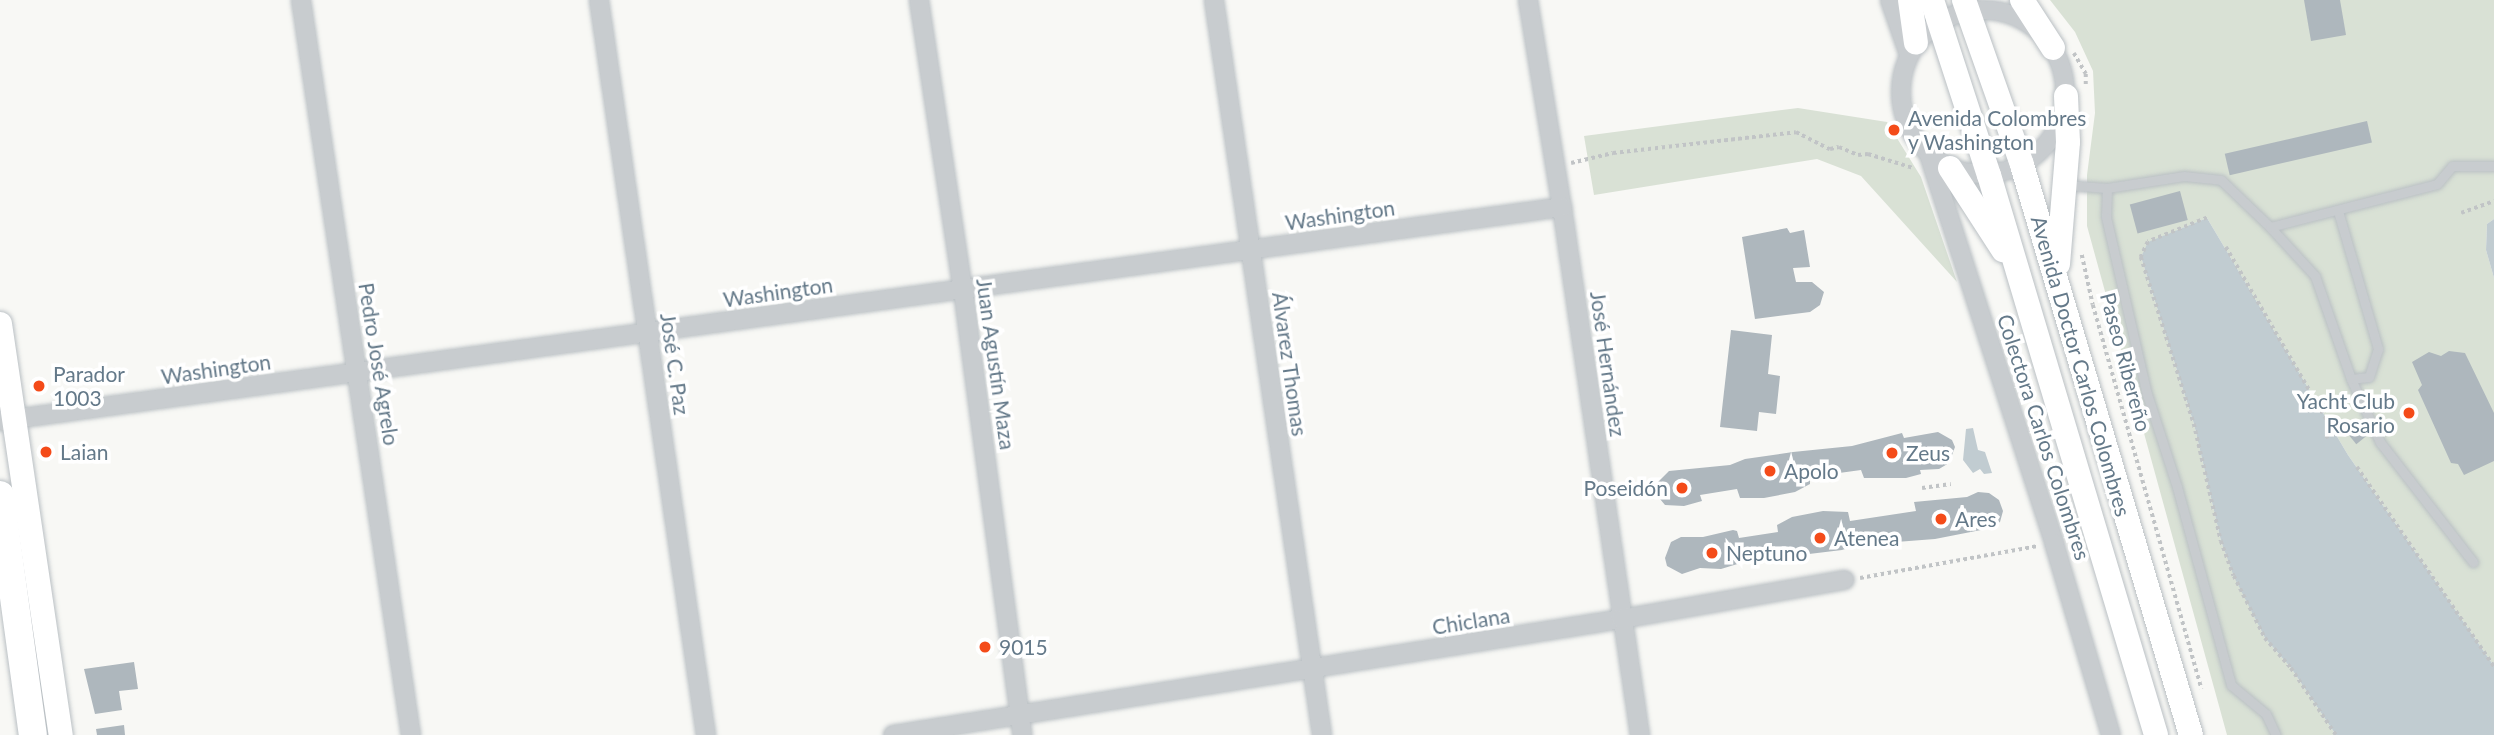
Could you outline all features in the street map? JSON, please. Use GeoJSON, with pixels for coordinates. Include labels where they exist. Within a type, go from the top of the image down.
{"type":"FeatureCollection","features":[{"type":"Feature","properties":{"kind":"main road"},"geometry":{"type":"LineString","coordinates":[[1910,0],[1912,49]]}},
{"type":"Feature","properties":{"kind":"main road"},"geometry":{"type":"LineString","coordinates":[[2022,0],[2062,47]]}},
{"type":"Feature","properties":{"kind":"main road","name":"Avenida Doctor Carlos Colombres"},"geometry":{"type":"LineString","coordinates":[[1966,5],[2022,165],[2192,735]]}},
{"type":"Feature","properties":{"kind":"main road","name":"Avenida Doctor Carlos Colombres"},"geometry":{"type":"LineString","coordinates":[[1936,11],[1989,175],[2156,735]]}},
{"type":"Feature","properties":{"kind":"main road"},"geometry":{"type":"LineString","coordinates":[[2058,293],[2062,185],[2076,97]]}},
{"type":"Feature","properties":{"kind":"main road"},"geometry":{"type":"LineString","coordinates":[[1950,168],[2019,276]]}},
{"type":"Feature","properties":{"kind":"main road"},"geometry":{"type":"LineString","coordinates":[[0,324],[8,421],[61,735]]}},
{"type":"Feature","properties":{"kind":"main road"},"geometry":{"type":"LineString","coordinates":[[0,495],[33,735]]}},
{"type":"Feature","properties":{"kind":"street","name":"Pedro José Agrelo"},"geometry":{"type":"LineString","coordinates":[[301,0],[411,735]]}},
{"type":"Feature","properties":{"kind":"street","name":"José C. Paz"},"geometry":{"type":"LineString","coordinates":[[599,0],[706,735]]}},
{"type":"Feature","properties":{"kind":"street","name":"Juan Agustín Maza"},"geometry":{"type":"LineString","coordinates":[[919,0],[963,290],[1023,735]]}},
{"type":"Feature","properties":{"kind":"street","name":"Álvarez Thomas"},"geometry":{"type":"LineString","coordinates":[[1214,0],[1322,735]]}},
{"type":"Feature","properties":{"kind":"street","name":"José Hernández"},"geometry":{"type":"LineString","coordinates":[[1528,0],[1562,207],[1640,735]]}},
{"type":"Feature","properties":{"kind":"street"},"geometry":{"type":"LineString","coordinates":[[1890,0],[1912,49]]}},
{"type":"Feature","properties":{"kind":"street"},"geometry":{"type":"LineString","coordinates":[[1966,5],[2001,11],[2031,25],[2062,47],[2063,71],[2076,97],[2050,140],[2022,165],[1989,175],[1969,174],[1923,162],[1901,103],[1901,79],[1912,49],[1936,11],[1966,5]]}},
{"type":"Feature","properties":{"kind":"street","name":"Colectora Carlos Colombres"},"geometry":{"type":"LineString","coordinates":[[1923,162],[2054,543],[2111,735]]}},
{"type":"Feature","properties":{"kind":"street","name":"Washington"},"geometry":{"type":"LineString","coordinates":[[8,421],[1562,207]]}},
{"type":"Feature","properties":{"kind":"street","name":"Chiclana"},"geometry":{"type":"LineString","coordinates":[[893,735],[1621,619],[1845,580]]}},
{"type":"Feature","properties":{"kind":"lane"},"geometry":{"type":"LineString","coordinates":[[2270,227],[2437,184],[2452,166],[2494,166]]}},
{"type":"Feature","properties":{"kind":"lane"},"geometry":{"type":"LineString","coordinates":[[2062,185],[2107,188],[2184,176],[2221,180],[2270,227],[2315,276],[2351,379],[2380,442],[2473,562]]}},
{"type":"Feature","properties":{"kind":"lane"},"geometry":{"type":"LineString","coordinates":[[2107,188],[2106,218],[2147,394],[2177,487],[2231,685],[2266,714],[2276,735]]}},
{"type":"Feature","properties":{"kind":"lane"},"geometry":{"type":"LineString","coordinates":[[2338,211],[2378,349],[2369,377],[2351,379]]}},
{"type":"Feature","properties":{"kind":"path"},"geometry":{"type":"LineString","coordinates":[[2062,47],[2086,74],[2076,97]]}},
{"type":"Feature","properties":{"kind":"path"},"geometry":{"type":"LineString","coordinates":[[1555,166],[1613,153],[1796,132],[1830,149],[1839,147],[1858,155],[1923,162]]}},
{"type":"Feature","properties":{"kind":"path"},"geometry":{"type":"LineString","coordinates":[[2461,213],[2494,201]]}},
{"type":"Feature","properties":{"kind":"path"},"geometry":{"type":"LineString","coordinates":[[2207,218],[2148,242],[2141,257],[2194,424],[2221,541],[2234,576],[2265,638],[2291,668],[2336,735]]}},
{"type":"Feature","properties":{"kind":"path"},"geometry":{"type":"LineString","coordinates":[[2226,247],[2335,433],[2325,438]]}},
{"type":"Feature","properties":{"kind":"path","name":"Paseo Ribereño"},"geometry":{"type":"LineString","coordinates":[[2082,253],[2096,318],[2203,690]]}},
{"type":"Feature","properties":{"kind":"path"},"geometry":{"type":"LineString","coordinates":[[2357,467],[2494,666]]}},
{"type":"Feature","properties":{"kind":"path"},"geometry":{"type":"LineString","coordinates":[[1923,488],[1951,484]]}},
{"type":"Feature","properties":{"kind":"path"},"geometry":{"type":"LineString","coordinates":[[1845,580],[2054,543]]}},
{"type":"Feature","properties":{"kind":"shaded area","name":"Yacht Club Rosario"},"geometry":{"type":"Polygon","coordinates":[[[2050,0],[2494,0],[2494,219],[2487,224],[2486,250],[2494,278],[2494,666],[2348,455],[2207,218],[2149,242],[2141,257],[2194,424],[2221,541],[2234,576],[2265,638],[2291,668],[2336,735],[2227,735],[2087,226],[2087,175],[2095,113],[2093,71],[2075,32],[2050,0]]]}},
{"type":"Feature","properties":{"kind":"shaded area"},"geometry":{"type":"Polygon","coordinates":[[[1798,108],[1887,122],[1921,177],[1957,282],[1861,176],[1817,159],[1594,195],[1584,136],[1798,108]]]}},
{"type":"Feature","properties":{"kind":"shaded area"},"geometry":{"type":"Polygon","coordinates":[[[2207,218],[2348,455],[2494,666],[2494,735],[2336,735],[2291,668],[2265,638],[2234,577],[2221,541],[2194,424],[2141,257],[2148,242],[2207,218]]]}},
{"type":"Feature","properties":{"kind":"shaded area"},"geometry":{"type":"Polygon","coordinates":[[[2494,219],[2494,278],[2486,250],[2487,224],[2494,219]]]}},
{"type":"Feature","properties":{"kind":"shaded area"},"geometry":{"type":"Polygon","coordinates":[[[1973,428],[1978,450],[1985,452],[1992,473],[1984,474],[1980,469],[1973,473],[1963,460],[1966,429],[1973,428]]]}},
{"type":"Feature","properties":{"kind":"building"},"geometry":{"type":"Polygon","coordinates":[[[2304,0],[2340,0],[2346,35],[2311,41],[2304,0]]]}},
{"type":"Feature","properties":{"kind":"building"},"geometry":{"type":"Polygon","coordinates":[[[2367,121],[2372,142],[2230,175],[2225,154],[2367,121]]]}},
{"type":"Feature","properties":{"kind":"building"},"geometry":{"type":"Polygon","coordinates":[[[2180,191],[2188,220],[2138,233],[2130,204],[2180,191]]]}},
{"type":"Feature","properties":{"kind":"building"},"geometry":{"type":"Polygon","coordinates":[[[1787,228],[1790,233],[1804,230],[1810,267],[1793,268],[1796,282],[1812,282],[1824,292],[1820,305],[1810,312],[1755,319],[1742,237],[1787,228]]]}},
{"type":"Feature","properties":{"kind":"building"},"geometry":{"type":"Polygon","coordinates":[[[1731,330],[1772,335],[1768,374],[1780,376],[1776,414],[1759,412],[1757,431],[1720,427],[1731,330]]]}},
{"type":"Feature","properties":{"kind":"building"},"geometry":{"type":"Polygon","coordinates":[[[2449,351],[2465,353],[2494,413],[2494,461],[2464,475],[2458,464],[2451,463],[2418,390],[2422,385],[2412,362],[2429,352],[2441,356],[2449,351]]]}},
{"type":"Feature","properties":{"kind":"building"},"geometry":{"type":"Polygon","coordinates":[[[2356,420],[2368,435],[2356,444],[2344,429],[2356,420]]]}},
{"type":"Feature","properties":{"kind":"building"},"geometry":{"type":"Polygon","coordinates":[[[1938,432],[1952,440],[1955,447],[1949,463],[1939,469],[1920,470],[1921,474],[1906,478],[1864,478],[1861,470],[1810,477],[1810,484],[1795,492],[1764,498],[1740,498],[1737,489],[1700,495],[1702,501],[1684,506],[1665,505],[1655,493],[1656,484],[1669,471],[1730,465],[1745,459],[1852,446],[1902,433],[1904,438],[1938,432]]]}},
{"type":"Feature","properties":{"kind":"building"},"geometry":{"type":"Polygon","coordinates":[[[1978,492],[1989,493],[1999,500],[2003,511],[2000,522],[1986,529],[1935,539],[1857,545],[1842,550],[1744,562],[1721,569],[1700,568],[1682,574],[1667,566],[1665,558],[1671,542],[1681,537],[1703,537],[1733,530],[1737,531],[1739,538],[1778,532],[1777,525],[1792,517],[1823,511],[1848,512],[1850,521],[1916,511],[1914,502],[1967,497],[1978,492]]]}},
{"type":"Feature","properties":{"kind":"building"},"geometry":{"type":"Polygon","coordinates":[[[134,662],[138,689],[119,691],[122,710],[95,714],[84,669],[134,662]]]}},
{"type":"Feature","properties":{"kind":"building"},"geometry":{"type":"Polygon","coordinates":[[[124,725],[125,735],[97,735],[96,729],[124,725]]]}},
{"type":"Feature","properties":{"kind":"place","name":"Avenida Colombres y Washington"},"geometry":{"type":"Point","coordinates":[1894,130]}},
{"type":"Feature","properties":{"kind":"place","name":"Parador 1003"},"geometry":{"type":"Point","coordinates":[39,386]}},
{"type":"Feature","properties":{"kind":"place","name":"Yacht Club Rosario"},"geometry":{"type":"Point","coordinates":[2409,413]}},
{"type":"Feature","properties":{"kind":"place","name":"Laian"},"geometry":{"type":"Point","coordinates":[46,452]}},
{"type":"Feature","properties":{"kind":"place","name":"Zeus"},"geometry":{"type":"Point","coordinates":[1892,453]}},
{"type":"Feature","properties":{"kind":"place","name":"Apolo"},"geometry":{"type":"Point","coordinates":[1770,471]}},
{"type":"Feature","properties":{"kind":"place","name":"Poseidón"},"geometry":{"type":"Point","coordinates":[1682,488]}},
{"type":"Feature","properties":{"kind":"place","name":"Ares"},"geometry":{"type":"Point","coordinates":[1941,519]}},
{"type":"Feature","properties":{"kind":"place","name":"Atenea"},"geometry":{"type":"Point","coordinates":[1820,538]}},
{"type":"Feature","properties":{"kind":"place","name":"Neptuno"},"geometry":{"type":"Point","coordinates":[1712,553]}},
{"type":"Feature","properties":{"kind":"place","name":"9015"},"geometry":{"type":"Point","coordinates":[985,647]}}]}
